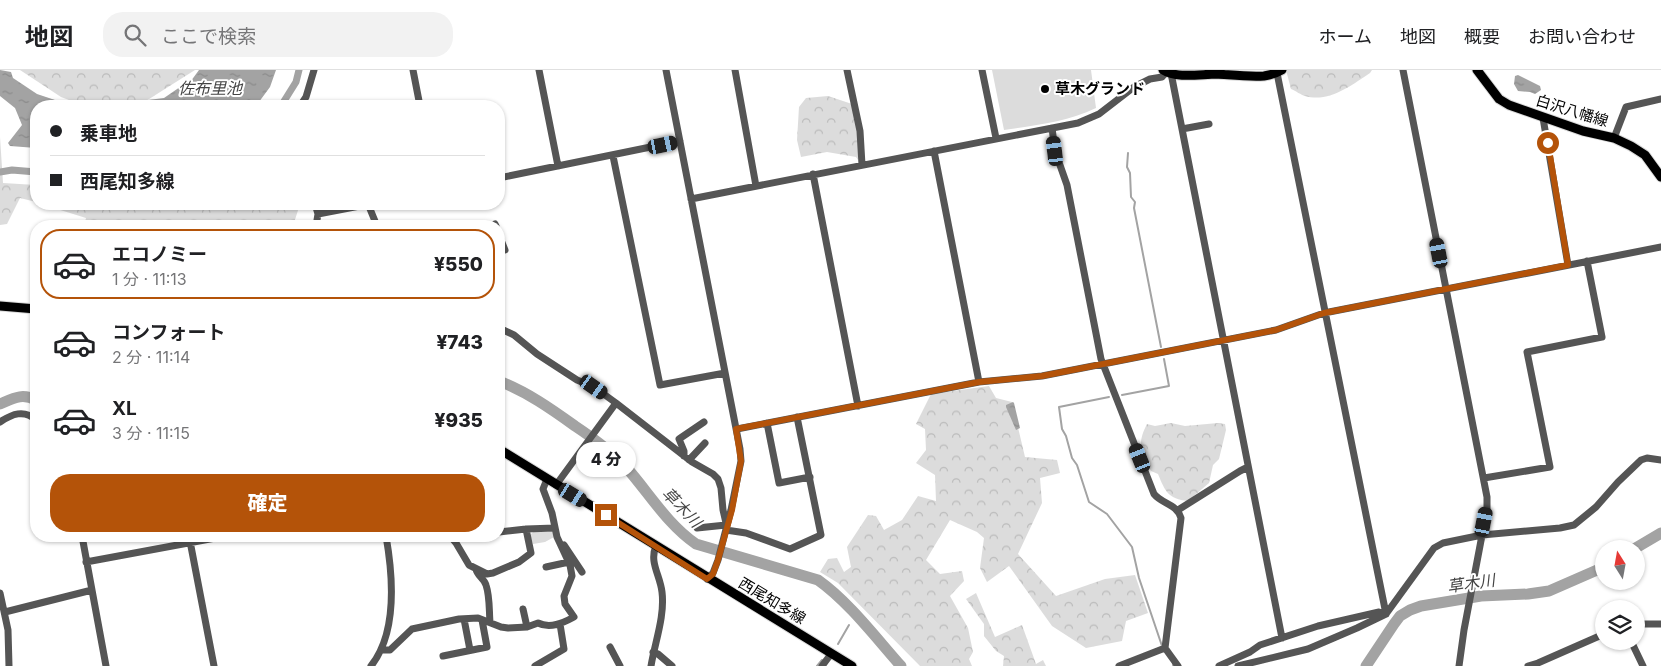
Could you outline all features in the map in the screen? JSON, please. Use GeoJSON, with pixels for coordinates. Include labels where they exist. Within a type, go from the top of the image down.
{"type":"FeatureCollection","features":[{"type":"Feature","properties":{"kind":"main road","name":"白沢八幡線"},"geometry":{"type":"LineString","coordinates":[[1477,70],[1499,99],[1509,105],[1583,131],[1614,138],[1631,146],[1645,156],[1661,177]]}},
{"type":"Feature","properties":{"kind":"main road"},"geometry":{"type":"LineString","coordinates":[[1167,72],[1263,76],[1280,71]]}},
{"type":"Feature","properties":{"kind":"main road"},"geometry":{"type":"LineString","coordinates":[[0,306],[30,308]]}},
{"type":"Feature","properties":{"kind":"main road","name":"西尾知多線"},"geometry":{"type":"LineString","coordinates":[[505,453],[707,579],[852,666]]}},
{"type":"Feature","properties":{"kind":"street"},"geometry":{"type":"LineString","coordinates":[[304,100],[314,70]]}},
{"type":"Feature","properties":{"kind":"street"},"geometry":{"type":"LineString","coordinates":[[413,70],[419,100]]}},
{"type":"Feature","properties":{"kind":"street"},"geometry":{"type":"LineString","coordinates":[[539,70],[558,166]]}},
{"type":"Feature","properties":{"kind":"street"},"geometry":{"type":"LineString","coordinates":[[666,70],[741,461],[732,510],[718,560],[713,574],[707,579]]}},
{"type":"Feature","properties":{"kind":"street"},"geometry":{"type":"LineString","coordinates":[[735,70],[756,186]]}},
{"type":"Feature","properties":{"kind":"street"},"geometry":{"type":"LineString","coordinates":[[847,70],[860,131],[862,165]]}},
{"type":"Feature","properties":{"kind":"street"},"geometry":{"type":"LineString","coordinates":[[982,70],[996,138]]}},
{"type":"Feature","properties":{"kind":"street"},"geometry":{"type":"LineString","coordinates":[[1403,70],[1484,478],[1487,503],[1459,666]]}},
{"type":"Feature","properties":{"kind":"street"},"geometry":{"type":"LineString","coordinates":[[1280,71],[1324,313],[1386,614]]}},
{"type":"Feature","properties":{"kind":"street"},"geometry":{"type":"LineString","coordinates":[[691,199],[1078,123],[1100,114],[1134,87],[1150,79],[1162,77],[1167,72]]}},
{"type":"Feature","properties":{"kind":"street"},"geometry":{"type":"LineString","coordinates":[[1167,72],[1182,129],[1282,638]]}},
{"type":"Feature","properties":{"kind":"street"},"geometry":{"type":"LineString","coordinates":[[1614,138],[1626,107],[1661,99]]}},
{"type":"Feature","properties":{"kind":"street"},"geometry":{"type":"LineString","coordinates":[[1544,118],[1568,265]]}},
{"type":"Feature","properties":{"kind":"street"},"geometry":{"type":"LineString","coordinates":[[1182,129],[1209,124]]}},
{"type":"Feature","properties":{"kind":"street"},"geometry":{"type":"LineString","coordinates":[[1052,128],[1055,151],[1067,184],[1103,364],[1154,494],[1178,510],[1182,523],[1165,648],[1178,666]]}},
{"type":"Feature","properties":{"kind":"street"},"geometry":{"type":"LineString","coordinates":[[505,177],[680,141]]}},
{"type":"Feature","properties":{"kind":"street"},"geometry":{"type":"LineString","coordinates":[[934,151],[979,382]]}},
{"type":"Feature","properties":{"kind":"street"},"geometry":{"type":"LineString","coordinates":[[614,156],[660,385],[725,373]]}},
{"type":"Feature","properties":{"kind":"street"},"geometry":{"type":"LineString","coordinates":[[813,174],[858,406]]}},
{"type":"Feature","properties":{"kind":"street"},"geometry":{"type":"LineString","coordinates":[[317,210],[317,220]]}},
{"type":"Feature","properties":{"kind":"street"},"geometry":{"type":"LineString","coordinates":[[318,214],[338,210]]}},
{"type":"Feature","properties":{"kind":"street"},"geometry":{"type":"LineString","coordinates":[[736,429],[979,382],[1042,376],[1276,330],[1324,313],[1661,247]]}},
{"type":"Feature","properties":{"kind":"street"},"geometry":{"type":"LineString","coordinates":[[1484,478],[1550,466],[1528,352],[1602,337],[1587,261]]}},
{"type":"Feature","properties":{"kind":"street"},"geometry":{"type":"LineString","coordinates":[[505,331],[514,335],[537,354],[577,380],[594,387],[616,402],[686,458],[713,474],[718,479],[721,488],[726,526]]}},
{"type":"Feature","properties":{"kind":"street"},"geometry":{"type":"LineString","coordinates":[[556,485],[616,402]]}},
{"type":"Feature","properties":{"kind":"street"},"geometry":{"type":"LineString","coordinates":[[0,422],[21,413],[30,415]]}},
{"type":"Feature","properties":{"kind":"street"},"geometry":{"type":"LineString","coordinates":[[697,528],[726,526],[790,549],[822,535],[797,417]]}},
{"type":"Feature","properties":{"kind":"street"},"geometry":{"type":"LineString","coordinates":[[686,458],[679,439],[704,422]]}},
{"type":"Feature","properties":{"kind":"street"},"geometry":{"type":"LineString","coordinates":[[767,423],[779,483],[810,477]]}},
{"type":"Feature","properties":{"kind":"street"},"geometry":{"type":"LineString","coordinates":[[686,458],[705,443]]}},
{"type":"Feature","properties":{"kind":"street"},"geometry":{"type":"LineString","coordinates":[[1238,666],[1308,649],[1386,614],[1434,548],[1443,543],[1482,534],[1560,528],[1574,525],[1596,507],[1641,460],[1647,458],[1661,460]]}},
{"type":"Feature","properties":{"kind":"street"},"geometry":{"type":"LineString","coordinates":[[1178,510],[1248,467]]}},
{"type":"Feature","properties":{"kind":"street"},"geometry":{"type":"LineString","coordinates":[[381,650],[390,650],[412,629],[464,619],[478,618],[501,627],[527,628],[538,623],[543,626],[560,624],[574,617],[565,604],[564,596],[572,576],[569,562],[560,543],[543,489],[547,479]]}},
{"type":"Feature","properties":{"kind":"street"},"geometry":{"type":"LineString","coordinates":[[505,531],[555,528]]}},
{"type":"Feature","properties":{"kind":"street"},"geometry":{"type":"LineString","coordinates":[[455,542],[469,565],[486,574],[493,573],[520,562],[531,553],[526,529]]}},
{"type":"Feature","properties":{"kind":"street"},"geometry":{"type":"LineString","coordinates":[[83,542],[106,666]]}},
{"type":"Feature","properties":{"kind":"street"},"geometry":{"type":"LineString","coordinates":[[86,562],[176,542]]}},
{"type":"Feature","properties":{"kind":"street"},"geometry":{"type":"LineString","coordinates":[[191,542],[214,666]]}},
{"type":"Feature","properties":{"kind":"street"},"geometry":{"type":"LineString","coordinates":[[371,666],[381,650],[391,612],[390,557],[387,542]]}},
{"type":"Feature","properties":{"kind":"street"},"geometry":{"type":"LineString","coordinates":[[560,543],[567,548],[582,572]]}},
{"type":"Feature","properties":{"kind":"street"},"geometry":{"type":"LineString","coordinates":[[651,666],[662,604],[662,590],[653,553],[656,546]]}},
{"type":"Feature","properties":{"kind":"street"},"geometry":{"type":"LineString","coordinates":[[546,566],[569,562]]}},
{"type":"Feature","properties":{"kind":"street"},"geometry":{"type":"LineString","coordinates":[[476,568],[477,574],[484,580],[486,586],[490,622]]}},
{"type":"Feature","properties":{"kind":"street"},"geometry":{"type":"LineString","coordinates":[[5,612],[92,590]]}},
{"type":"Feature","properties":{"kind":"street"},"geometry":{"type":"LineString","coordinates":[[0,593],[8,630],[9,666]]}},
{"type":"Feature","properties":{"kind":"street"},"geometry":{"type":"LineString","coordinates":[[523,609],[527,628]]}},
{"type":"Feature","properties":{"kind":"street"},"geometry":{"type":"LineString","coordinates":[[1219,666],[1250,652],[1260,644],[1350,618],[1379,612],[1386,614]]}},
{"type":"Feature","properties":{"kind":"street"},"geometry":{"type":"LineString","coordinates":[[464,619],[470,650]]}},
{"type":"Feature","properties":{"kind":"street"},"geometry":{"type":"LineString","coordinates":[[443,656],[487,647],[482,620]]}},
{"type":"Feature","properties":{"kind":"street"},"geometry":{"type":"LineString","coordinates":[[536,666],[564,649],[560,624]]}},
{"type":"Feature","properties":{"kind":"street"},"geometry":{"type":"LineString","coordinates":[[1645,624],[1661,624]]}},
{"type":"Feature","properties":{"kind":"street"},"geometry":{"type":"LineString","coordinates":[[1528,666],[1595,638]]}},
{"type":"Feature","properties":{"kind":"street"},"geometry":{"type":"LineString","coordinates":[[610,647],[620,666]]}},
{"type":"Feature","properties":{"kind":"street"},"geometry":{"type":"LineString","coordinates":[[1120,666],[1165,648]]}},
{"type":"Feature","properties":{"kind":"street"},"geometry":{"type":"LineString","coordinates":[[1635,650],[1643,666]]}},
{"type":"Feature","properties":{"kind":"street"},"geometry":{"type":"LineString","coordinates":[[644,666],[653,654]]}},
{"type":"Feature","properties":{"kind":"street"},"geometry":{"type":"LineString","coordinates":[[653,654],[658,654],[672,666]]}},
{"type":"Feature","properties":{"kind":"street"},"geometry":{"type":"LineString","coordinates":[[822,666],[831,654]]}},
{"type":"Feature","properties":{"kind":"green space"},"geometry":{"type":"Polygon","coordinates":[[[20,70],[195,70],[148,100],[69,100],[61,97],[20,70]]]}},
{"type":"Feature","properties":{"kind":"green space","name":"草木グランド"},"geometry":{"type":"Polygon","coordinates":[[[992,70],[1091,70],[1096,108],[1063,120],[1004,130],[992,70]]]}},
{"type":"Feature","properties":{"kind":"green space"},"geometry":{"type":"Polygon","coordinates":[[[1286,70],[1372,70],[1340,92],[1314,98],[1291,89],[1286,70]]]}},
{"type":"Feature","properties":{"kind":"green space"},"geometry":{"type":"Polygon","coordinates":[[[828,96],[852,104],[858,130],[858,160],[856,157],[827,152],[801,157],[797,140],[799,107],[806,98],[828,96]]]}},
{"type":"Feature","properties":{"kind":"green space"},"geometry":{"type":"Polygon","coordinates":[[[0,137],[3,183],[30,185],[30,200],[20,198],[7,224],[0,225],[0,137]]]}},
{"type":"Feature","properties":{"kind":"green space"},"geometry":{"type":"Polygon","coordinates":[[[60,210],[298,210],[295,220],[86,220],[86,218],[60,210]]]}},
{"type":"Feature","properties":{"kind":"green space"},"geometry":{"type":"Polygon","coordinates":[[[989,386],[996,398],[1012,402],[1025,457],[1057,460],[1060,473],[1040,478],[1042,503],[1018,554],[1056,596],[1105,579],[1135,575],[1148,613],[1126,621],[1122,641],[1086,648],[1052,626],[1009,566],[987,582],[980,568],[984,538],[977,532],[950,520],[926,560],[940,574],[962,571],[964,581],[950,596],[968,628],[973,652],[969,659],[972,666],[920,666],[838,583],[820,572],[828,559],[837,558],[844,572],[851,567],[847,547],[868,515],[876,516],[884,530],[902,520],[918,496],[936,501],[935,475],[916,463],[926,450],[925,429],[916,424],[931,394],[989,386]]]}},
{"type":"Feature","properties":{"kind":"green space"},"geometry":{"type":"Polygon","coordinates":[[[1171,423],[1185,426],[1225,424],[1226,430],[1219,459],[1213,465],[1209,483],[1188,501],[1176,498],[1168,493],[1158,474],[1151,471],[1142,448],[1142,437],[1147,424],[1155,426],[1171,423]]]}},
{"type":"Feature","properties":{"kind":"green space"},"geometry":{"type":"Polygon","coordinates":[[[533,532],[553,532],[554,537],[545,542],[533,544],[530,535],[533,532]]]}},
{"type":"Feature","properties":{"kind":"green space"},"geometry":{"type":"Polygon","coordinates":[[[976,593],[995,637],[1022,625],[1036,664],[1043,660],[1046,666],[1003,666],[1004,656],[996,651],[984,636],[984,624],[966,599],[976,593]]]}},
{"type":"Feature","properties":{"kind":"water"},"geometry":{"type":"Polygon","coordinates":[[[0,70],[11,72],[13,78],[37,94],[55,100],[30,100],[30,148],[10,146],[8,143],[22,125],[15,108],[0,96],[0,70]]]}},
{"type":"Feature","properties":{"kind":"water","name":"佐布里池"},"geometry":{"type":"Polygon","coordinates":[[[199,70],[276,70],[270,87],[260,100],[148,100],[164,98],[180,87],[188,85],[199,70]]]}},
{"type":"Feature","properties":{"kind":"water"},"geometry":{"type":"Polygon","coordinates":[[[1518,75],[1540,86],[1541,90],[1535,94],[1518,91],[1514,84],[1515,76],[1518,75]]]}},
{"type":"Feature","properties":{"kind":"water"},"geometry":{"type":"Polygon","coordinates":[[[1013,402],[1020,428],[1016,430],[1006,407],[1006,405],[1013,402]]]}},
{"type":"Feature","properties":{"kind":"waterway"},"geometry":{"type":"LineString","coordinates":[[285,100],[296,82],[299,70]]}},
{"type":"Feature","properties":{"kind":"waterway"},"geometry":{"type":"LineString","coordinates":[[1128,153],[1127,167],[1130,173],[1131,197],[1135,202],[1134,208],[1161,347]]}},
{"type":"Feature","properties":{"kind":"waterway"},"geometry":{"type":"LineString","coordinates":[[0,172],[12,170],[30,172]]}},
{"type":"Feature","properties":{"kind":"waterway"},"geometry":{"type":"LineString","coordinates":[[1122,395],[1169,386],[1164,359]]}},
{"type":"Feature","properties":{"kind":"waterway","name":"草木川"},"geometry":{"type":"LineString","coordinates":[[505,384],[557,413],[608,450],[626,467],[676,527],[696,544],[818,580],[851,609],[901,666]]}},
{"type":"Feature","properties":{"kind":"waterway"},"geometry":{"type":"LineString","coordinates":[[1109,397],[1059,407],[1062,429],[1072,458],[1077,465],[1089,502],[1107,514],[1132,547],[1139,578],[1162,646]]}},
{"type":"Feature","properties":{"kind":"waterway","name":"草木川"},"geometry":{"type":"LineString","coordinates":[[0,404],[14,398],[30,398]]}},
{"type":"Feature","properties":{"kind":"waterway","name":"草木川"},"geometry":{"type":"LineString","coordinates":[[1645,542],[1661,533]]}},
{"type":"Feature","properties":{"kind":"waterway","name":"草木川"},"geometry":{"type":"LineString","coordinates":[[1366,666],[1400,616],[1410,610],[1421,606],[1481,596],[1549,591],[1595,571]]}},
{"type":"Feature","properties":{"kind":"waterway"},"geometry":{"type":"LineString","coordinates":[[838,644],[849,625]]}},
{"type":"Feature","properties":{"kind":"waterway"},"geometry":{"type":"LineString","coordinates":[[817,666],[822,660]]}},
{"type":"Feature","properties":{"kind":"place","name":"草木グランド"},"geometry":{"type":"Point","coordinates":[1045,89]}},
{"type":"Feature","properties":{"kind":"route"},"geometry":{"type":"LineString","coordinates":[[606,515],[707,579],[713,574],[732,510],[741,461],[736,429],[979,382],[1042,376],[1276,330],[1324,313],[1568,265],[1548,143]]}}]}
